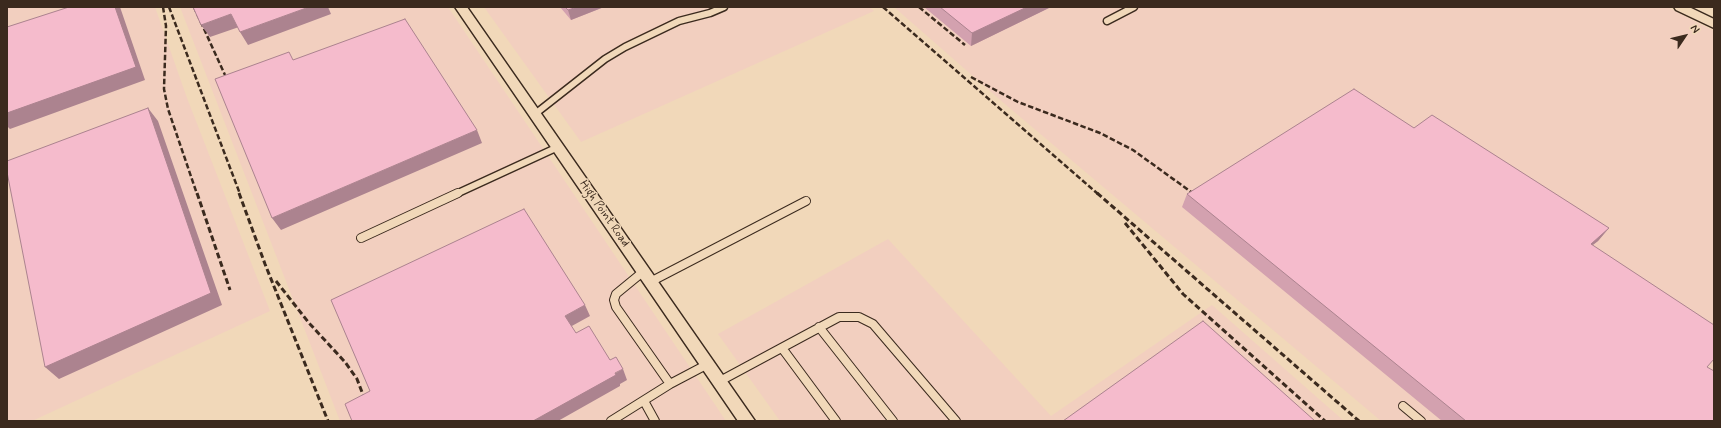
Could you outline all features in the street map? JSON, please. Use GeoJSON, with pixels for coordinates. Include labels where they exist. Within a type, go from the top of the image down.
{"type":"FeatureCollection","features":[{"type":"Feature","properties":{"kind":"street","name":"High Point Road"},"geometry":{"type":"LineString","coordinates":[[461,7],[747,421]]}},
{"type":"Feature","properties":{"kind":"street"},"geometry":{"type":"LineString","coordinates":[[1680,7],[1714,24]]}},
{"type":"Feature","properties":{"kind":"lane"},"geometry":{"type":"LineString","coordinates":[[535,114],[605,58],[625,46],[679,21],[710,13],[724,7]]}},
{"type":"Feature","properties":{"kind":"lane"},"geometry":{"type":"LineString","coordinates":[[1107,21],[1134,7]]}},
{"type":"Feature","properties":{"kind":"lane"},"geometry":{"type":"LineString","coordinates":[[361,238],[558,147]]}},
{"type":"Feature","properties":{"kind":"lane"},"geometry":{"type":"LineString","coordinates":[[670,384],[616,307],[614,300],[616,294],[648,276],[806,201]]}},
{"type":"Feature","properties":{"kind":"lane"},"geometry":{"type":"LineString","coordinates":[[720,381],[839,317],[859,317],[873,324],[956,421]]}},
{"type":"Feature","properties":{"kind":"lane"},"geometry":{"type":"LineString","coordinates":[[819,328],[893,421]]}},
{"type":"Feature","properties":{"kind":"lane"},"geometry":{"type":"LineString","coordinates":[[782,348],[836,421]]}},
{"type":"Feature","properties":{"kind":"lane"},"geometry":{"type":"LineString","coordinates":[[610,421],[670,384],[708,364]]}},
{"type":"Feature","properties":{"kind":"lane"},"geometry":{"type":"LineString","coordinates":[[644,401],[655,421]]}},
{"type":"Feature","properties":{"kind":"lane"},"geometry":{"type":"LineString","coordinates":[[1403,406],[1421,421]]}},
{"type":"Feature","properties":{"kind":"shaded area"},"geometry":{"type":"Polygon","coordinates":[[[7,7],[155,7],[187,98],[270,311],[32,421],[7,421],[7,7]]]}},
{"type":"Feature","properties":{"kind":"shaded area"},"geometry":{"type":"Polygon","coordinates":[[[180,7],[448,7],[726,421],[340,421],[180,7]]]}},
{"type":"Feature","properties":{"kind":"shaded area"},"geometry":{"type":"Polygon","coordinates":[[[484,7],[869,7],[874,11],[581,142],[484,7]]]}},
{"type":"Feature","properties":{"kind":"shaded area"},"geometry":{"type":"Polygon","coordinates":[[[894,7],[1667,7],[1714,31],[1714,421],[1381,421],[1006,105],[894,7]]]}},
{"type":"Feature","properties":{"kind":"shaded area"},"geometry":{"type":"Polygon","coordinates":[[[888,239],[1051,416],[1212,305],[1344,421],[780,421],[718,334],[888,239]]]}},
{"type":"Feature","properties":{"kind":"building"},"geometry":{"type":"Polygon","coordinates":[[[69,7],[115,7],[136,67],[7,113],[7,27],[69,7]]]}},
{"type":"Feature","properties":{"kind":"building"},"geometry":{"type":"Polygon","coordinates":[[[193,7],[309,7],[240,32],[231,14],[201,25],[193,7]]]}},
{"type":"Feature","properties":{"kind":"building"},"geometry":{"type":"Polygon","coordinates":[[[565,7],[577,7],[568,10],[565,7]]]}},
{"type":"Feature","properties":{"kind":"building"},"geometry":{"type":"Polygon","coordinates":[[[940,7],[1027,7],[972,33],[940,7]]]}},
{"type":"Feature","properties":{"kind":"building"},"geometry":{"type":"Polygon","coordinates":[[[405,19],[477,130],[272,218],[215,79],[289,52],[293,60],[405,19]]]}},
{"type":"Feature","properties":{"kind":"building"},"geometry":{"type":"Polygon","coordinates":[[[1354,89],[1414,128],[1432,115],[1609,228],[1591,244],[1714,325],[1714,359],[1707,367],[1714,371],[1714,421],[1466,421],[1187,194],[1354,89]]]}},
{"type":"Feature","properties":{"kind":"building"},"geometry":{"type":"Polygon","coordinates":[[[148,108],[211,293],[45,367],[7,172],[7,161],[148,108]]]}},
{"type":"Feature","properties":{"kind":"building"},"geometry":{"type":"Polygon","coordinates":[[[524,209],[585,305],[565,316],[576,333],[589,326],[610,360],[616,357],[623,369],[615,373],[616,375],[533,421],[352,421],[345,404],[370,391],[331,300],[524,209]]]}},
{"type":"Feature","properties":{"kind":"building"},"geometry":{"type":"Polygon","coordinates":[[[1203,321],[1315,421],[1063,421],[1203,321]]]}},
{"type":"Feature","properties":{"kind":"railway"},"geometry":{"type":"LineString","coordinates":[[163,7],[166,26],[164,89],[168,109],[197,194]]}},
{"type":"Feature","properties":{"kind":"railway"},"geometry":{"type":"LineString","coordinates":[[169,7],[240,194]]}},
{"type":"Feature","properties":{"kind":"railway"},"geometry":{"type":"LineString","coordinates":[[194,7],[225,75]]}},
{"type":"Feature","properties":{"kind":"railway"},"geometry":{"type":"LineString","coordinates":[[883,7],[1098,194]]}},
{"type":"Feature","properties":{"kind":"railway"},"geometry":{"type":"LineString","coordinates":[[919,7],[965,45]]}},
{"type":"Feature","properties":{"kind":"railway"},"geometry":{"type":"LineString","coordinates":[[971,77],[1018,102],[1100,133],[1133,150],[1194,194]]}},
{"type":"Feature","properties":{"kind":"railway"},"geometry":{"type":"LineString","coordinates":[[197,193],[230,290]]}},
{"type":"Feature","properties":{"kind":"railway"},"geometry":{"type":"LineString","coordinates":[[239,193],[265,264],[328,421]]}},
{"type":"Feature","properties":{"kind":"railway"},"geometry":{"type":"LineString","coordinates":[[1097,193],[1359,421]]}},
{"type":"Feature","properties":{"kind":"railway"},"geometry":{"type":"LineString","coordinates":[[1192,193],[1196,196]]}},
{"type":"Feature","properties":{"kind":"railway"},"geometry":{"type":"LineString","coordinates":[[1125,223],[1183,294],[1325,421]]}},
{"type":"Feature","properties":{"kind":"railway"},"geometry":{"type":"LineString","coordinates":[[276,281],[309,323],[345,362],[357,379],[373,421]]}}]}
